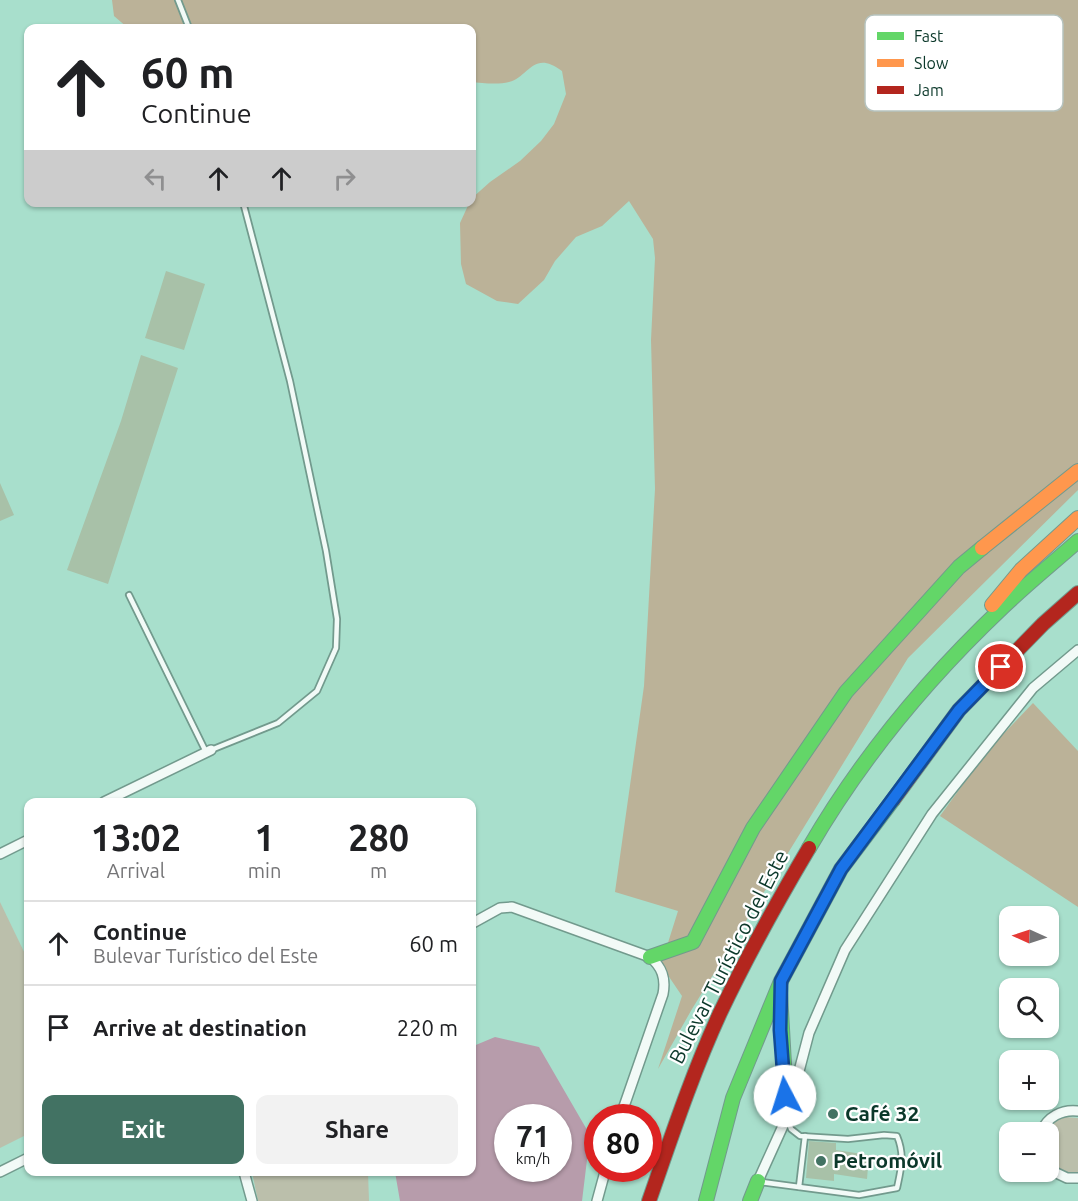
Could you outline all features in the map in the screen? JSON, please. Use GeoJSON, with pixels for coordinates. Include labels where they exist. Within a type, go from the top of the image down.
{"type":"FeatureCollection","features":[{"type":"Feature","properties":{"kind":"main road"},"geometry":{"type":"LineString","coordinates":[[650,957],[693,942],[753,828],[846,692],[959,567],[1078,471]]}},
{"type":"Feature","properties":{"kind":"main road"},"geometry":{"type":"LineString","coordinates":[[972,638],[989,609],[1021,570],[1078,518]]}},
{"type":"Feature","properties":{"kind":"main road","name":"Bulevar Turístico del Este"},"geometry":{"type":"LineString","coordinates":[[649,1201],[695,1069],[779,895],[810,845],[869,760],[930,683],[972,638],[1078,541]]}},
{"type":"Feature","properties":{"kind":"main road"},"geometry":{"type":"LineString","coordinates":[[706,1201],[733,1098],[781,981],[841,869],[959,710],[1043,624],[1078,593]]}},
{"type":"Feature","properties":{"kind":"main road"},"geometry":{"type":"LineString","coordinates":[[781,981],[780,1030],[787,1118]]}},
{"type":"Feature","properties":{"kind":"main road"},"geometry":{"type":"LineString","coordinates":[[750,1201],[758,1181]]}},
{"type":"Feature","properties":{"kind":"street"},"geometry":{"type":"LineString","coordinates":[[758,1181],[787,1118],[809,1034],[845,950],[932,814],[1033,688],[1078,650]]}},
{"type":"Feature","properties":{"kind":"street"},"geometry":{"type":"LineString","coordinates":[[112,798],[208,751]]}},
{"type":"Feature","properties":{"kind":"street"},"geometry":{"type":"LineString","coordinates":[[0,854],[24,842]]}},
{"type":"Feature","properties":{"kind":"street"},"geometry":{"type":"LineString","coordinates":[[476,921],[494,910],[512,907],[650,957],[661,969],[665,986],[625,1104]]}},
{"type":"Feature","properties":{"kind":"street"},"geometry":{"type":"LineString","coordinates":[[1048,1122],[1061,1112],[1078,1112]]}},
{"type":"Feature","properties":{"kind":"street"},"geometry":{"type":"LineString","coordinates":[[0,1172],[24,1160]]}},
{"type":"Feature","properties":{"kind":"street"},"geometry":{"type":"LineString","coordinates":[[1059,1174],[1067,1178],[1078,1178]]}},
{"type":"Feature","properties":{"kind":"street"},"geometry":{"type":"LineString","coordinates":[[245,1176],[252,1201]]}},
{"type":"Feature","properties":{"kind":"street"},"geometry":{"type":"LineString","coordinates":[[597,1201],[602,1182]]}},
{"type":"Feature","properties":{"kind":"lane"},"geometry":{"type":"LineString","coordinates":[[178,0],[187,24]]}},
{"type":"Feature","properties":{"kind":"lane"},"geometry":{"type":"LineString","coordinates":[[129,596],[208,751],[278,723],[317,691],[336,648],[337,619],[326,551],[290,381],[244,207]]}},
{"type":"Feature","properties":{"kind":"lane"},"geometry":{"type":"LineString","coordinates":[[758,1181],[859,1194],[880,1193],[897,1188],[903,1164],[902,1148],[897,1136],[848,1139],[800,1136],[791,1129],[787,1118]]}},
{"type":"Feature","properties":{"kind":"lane"},"geometry":{"type":"LineString","coordinates":[[799,1187],[805,1136]]}},
{"type":"Feature","properties":{"kind":"green space"},"geometry":{"type":"Polygon","coordinates":[[[0,902],[24,952],[24,1136],[0,1148],[0,902]]]}},
{"type":"Feature","properties":{"kind":"green space"},"geometry":{"type":"Polygon","coordinates":[[[1065,1117],[1078,1118],[1078,1174],[1065,1174],[1059,1170],[1059,1122],[1056,1121],[1065,1117]]]}},
{"type":"Feature","properties":{"kind":"green space"},"geometry":{"type":"Polygon","coordinates":[[[253,1176],[368,1176],[369,1201],[258,1201],[253,1176]]]}},
{"type":"Feature","properties":{"kind":"shaded area"},"geometry":{"type":"Polygon","coordinates":[[[112,0],[1078,0],[1078,490],[908,658],[692,1009],[658,1069],[682,996],[661,965],[678,911],[615,892],[644,686],[655,489],[651,340],[655,258],[653,239],[629,201],[602,226],[576,237],[555,261],[544,280],[518,304],[497,301],[466,284],[461,264],[460,223],[467,207],[476,207],[476,195],[520,161],[541,141],[554,124],[566,94],[562,71],[544,63],[532,66],[509,82],[495,84],[476,82],[476,24],[123,24],[114,16],[112,0]]]}},
{"type":"Feature","properties":{"kind":"shaded area"},"geometry":{"type":"Polygon","coordinates":[[[1033,703],[1078,751],[1078,907],[940,816],[988,750],[1033,703]]]}},
{"type":"Feature","properties":{"kind":"shaded area"},"geometry":{"type":"Polygon","coordinates":[[[495,1037],[539,1047],[584,1125],[584,1182],[582,1201],[400,1201],[396,1176],[476,1176],[476,1045],[495,1037]]]}},
{"type":"Feature","properties":{"kind":"building"},"geometry":{"type":"Polygon","coordinates":[[[166,271],[205,284],[184,350],[145,338],[166,271]]]}},
{"type":"Feature","properties":{"kind":"building"},"geometry":{"type":"Polygon","coordinates":[[[141,355],[178,368],[108,584],[67,570],[121,421],[141,355]]]}},
{"type":"Feature","properties":{"kind":"building"},"geometry":{"type":"Polygon","coordinates":[[[0,483],[14,515],[0,521],[0,483]]]}},
{"type":"Feature","properties":{"kind":"building"},"geometry":{"type":"Polygon","coordinates":[[[809,1141],[836,1143],[836,1150],[869,1155],[867,1179],[834,1174],[834,1181],[806,1178],[809,1141]]]}},
{"type":"Feature","properties":{"kind":"traffic: fast"},"geometry":{"type":"LineString","coordinates":[[809,848],[850,783],[923,691],[1003,607],[1078,541]]}},
{"type":"Feature","properties":{"kind":"traffic: fast"},"geometry":{"type":"LineString","coordinates":[[650,957],[693,942],[753,828],[846,692],[959,567],[982,548]]}},
{"type":"Feature","properties":{"kind":"traffic: fast"},"geometry":{"type":"LineString","coordinates":[[706,1201],[733,1098],[781,981],[841,869],[893,800]]}},
{"type":"Feature","properties":{"kind":"traffic: fast"},"geometry":{"type":"LineString","coordinates":[[780,993],[787,1117]]}},
{"type":"Feature","properties":{"kind":"traffic: fast"},"geometry":{"type":"LineString","coordinates":[[750,1201],[758,1181]]}},
{"type":"Feature","properties":{"kind":"traffic: slow"},"geometry":{"type":"LineString","coordinates":[[982,548],[1078,471]]}},
{"type":"Feature","properties":{"kind":"traffic: slow"},"geometry":{"type":"LineString","coordinates":[[992,605],[1021,570],[1078,518]]}},
{"type":"Feature","properties":{"kind":"traffic: jam"},"geometry":{"type":"LineString","coordinates":[[893,800],[959,710],[1043,624],[1078,593]]}},
{"type":"Feature","properties":{"kind":"traffic: jam"},"geometry":{"type":"LineString","coordinates":[[649,1201],[691,1083],[720,1013],[763,929],[809,848]]}},
{"type":"Feature","properties":{"kind":"place","name":"Café 32"},"geometry":{"type":"Point","coordinates":[833,1114]}},
{"type":"Feature","properties":{"kind":"place","name":"Petromóvil"},"geometry":{"type":"Point","coordinates":[821,1161]}},
{"type":"Feature","properties":{"kind":"route"},"geometry":{"type":"LineString","coordinates":[[785,1096],[779,1005],[781,981],[841,869],[959,710],[1001,667]]}}]}
